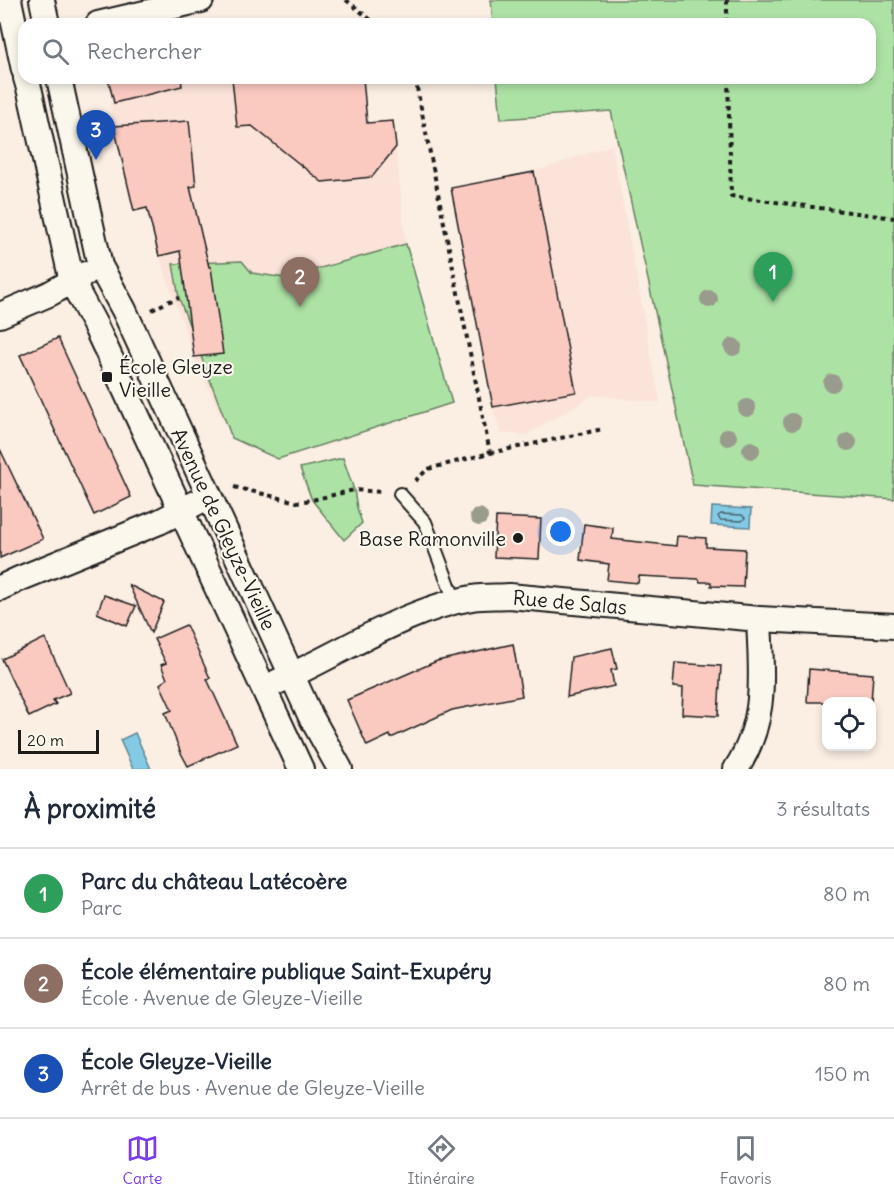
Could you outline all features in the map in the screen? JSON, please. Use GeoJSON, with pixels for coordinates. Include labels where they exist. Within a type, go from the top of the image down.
{"type":"FeatureCollection","features":[{"type":"Feature","properties":{"kind":"street"},"geometry":{"type":"LineString","coordinates":[[9,0],[18,31]]}},
{"type":"Feature","properties":{"kind":"street"},"geometry":{"type":"LineString","coordinates":[[42,0],[46,18]]}},
{"type":"Feature","properties":{"kind":"street"},"geometry":{"type":"LineString","coordinates":[[124,18],[201,0]]}},
{"type":"Feature","properties":{"kind":"street","name":"Avenue de Gleyze-Vieille"},"geometry":{"type":"LineString","coordinates":[[28,84],[72,282],[95,325],[301,769]]}},
{"type":"Feature","properties":{"kind":"street","name":"Avenue de Gleyze-Vieille"},"geometry":{"type":"LineString","coordinates":[[60,84],[100,266],[124,310],[310,715],[340,769]]}},
{"type":"Feature","properties":{"kind":"street"},"geometry":{"type":"LineString","coordinates":[[0,315],[49,294],[100,266]]}},
{"type":"Feature","properties":{"kind":"street"},"geometry":{"type":"LineString","coordinates":[[0,588],[182,512],[206,490]]}},
{"type":"Feature","properties":{"kind":"street","name":"Rue de Salas"},"geometry":{"type":"LineString","coordinates":[[264,688],[419,614],[474,597],[509,596],[759,619],[891,624],[894,626]]}},
{"type":"Feature","properties":{"kind":"street"},"geometry":{"type":"LineString","coordinates":[[735,769],[756,729],[761,698],[759,619]]}},
{"type":"Feature","properties":{"kind":"lane"},"geometry":{"type":"LineString","coordinates":[[400,494],[425,522],[455,601]]}},
{"type":"Feature","properties":{"kind":"path"},"geometry":{"type":"LineString","coordinates":[[346,0],[368,18]]}},
{"type":"Feature","properties":{"kind":"path"},"geometry":{"type":"LineString","coordinates":[[727,0],[727,18]]}},
{"type":"Feature","properties":{"kind":"path"},"geometry":{"type":"LineString","coordinates":[[416,84],[490,453]]}},
{"type":"Feature","properties":{"kind":"path"},"geometry":{"type":"LineString","coordinates":[[728,84],[731,196],[894,218]]}},
{"type":"Feature","properties":{"kind":"path"},"geometry":{"type":"LineString","coordinates":[[167,302],[179,298]]}},
{"type":"Feature","properties":{"kind":"path"},"geometry":{"type":"LineString","coordinates":[[206,490],[228,485],[297,502],[354,490],[400,494],[428,469],[603,429]]}},
{"type":"Feature","properties":{"kind":"shaded area"},"geometry":{"type":"Polygon","coordinates":[[[110,84],[352,84],[353,99],[365,98],[368,123],[393,121],[406,244],[452,403],[278,459],[232,438],[194,357],[159,256],[147,209],[134,211],[109,103],[114,101],[110,84]]]}},
{"type":"Feature","properties":{"kind":"shaded area"},"geometry":{"type":"Polygon","coordinates":[[[612,145],[660,403],[594,395],[526,435],[501,433],[493,407],[451,188],[534,172],[612,145]]]}},
{"type":"Feature","properties":{"kind":"green space"},"geometry":{"type":"Polygon","coordinates":[[[491,0],[894,0],[894,499],[693,485],[611,111],[501,119],[498,84],[876,84],[876,18],[492,18],[491,0]]]}},
{"type":"Feature","properties":{"kind":"green space"},"geometry":{"type":"Polygon","coordinates":[[[406,244],[452,403],[278,459],[232,438],[179,298],[173,264],[242,261],[252,273],[285,278],[406,244]]]}},
{"type":"Feature","properties":{"kind":"green space"},"geometry":{"type":"Polygon","coordinates":[[[343,458],[362,523],[344,540],[312,500],[300,468],[343,458]]]}},
{"type":"Feature","properties":{"kind":"water"},"geometry":{"type":"Polygon","coordinates":[[[712,507],[751,509],[750,527],[711,525],[712,507]]]}},
{"type":"Feature","properties":{"kind":"water"},"geometry":{"type":"Polygon","coordinates":[[[135,733],[151,769],[133,769],[120,740],[135,733]]]}},
{"type":"Feature","properties":{"kind":"building"},"geometry":{"type":"Polygon","coordinates":[[[109,84],[182,84],[182,86],[114,103],[109,84]]]}},
{"type":"Feature","properties":{"kind":"building"},"geometry":{"type":"Polygon","coordinates":[[[233,84],[364,84],[367,123],[393,121],[396,147],[372,177],[322,182],[252,126],[237,127],[233,84]]]}},
{"type":"Feature","properties":{"kind":"building"},"geometry":{"type":"Polygon","coordinates":[[[189,121],[196,186],[190,187],[209,267],[211,267],[223,354],[194,357],[180,251],[159,256],[147,208],[134,211],[114,126],[189,121]]]}},
{"type":"Feature","properties":{"kind":"building"},"geometry":{"type":"Polygon","coordinates":[[[534,172],[576,392],[493,407],[451,188],[534,172]]]}},
{"type":"Feature","properties":{"kind":"building"},"geometry":{"type":"Polygon","coordinates":[[[58,338],[131,497],[94,515],[20,355],[58,338]]]}},
{"type":"Feature","properties":{"kind":"building"},"geometry":{"type":"Polygon","coordinates":[[[0,449],[43,539],[0,558],[0,449]]]}},
{"type":"Feature","properties":{"kind":"building","name":"Base Ramonville"},"geometry":{"type":"Polygon","coordinates":[[[496,517],[541,519],[539,559],[494,557],[496,517]]]}},
{"type":"Feature","properties":{"kind":"building"},"geometry":{"type":"Polygon","coordinates":[[[584,524],[613,528],[612,539],[676,546],[677,536],[706,538],[706,547],[745,549],[743,587],[711,586],[711,582],[700,582],[699,579],[639,576],[638,583],[607,580],[609,564],[580,560],[584,524]]]}},
{"type":"Feature","properties":{"kind":"building"},"geometry":{"type":"Polygon","coordinates":[[[129,585],[164,602],[151,633],[129,585]]]}},
{"type":"Feature","properties":{"kind":"building"},"geometry":{"type":"Polygon","coordinates":[[[104,595],[136,606],[127,626],[97,613],[104,595]]]}},
{"type":"Feature","properties":{"kind":"building"},"geometry":{"type":"Polygon","coordinates":[[[186,625],[210,678],[207,679],[237,744],[188,766],[165,713],[172,710],[160,684],[167,679],[161,665],[166,663],[154,639],[186,625]]]}},
{"type":"Feature","properties":{"kind":"building"},"geometry":{"type":"Polygon","coordinates":[[[45,638],[70,693],[53,700],[56,704],[29,717],[2,659],[45,638]]]}},
{"type":"Feature","properties":{"kind":"building"},"geometry":{"type":"Polygon","coordinates":[[[513,644],[522,696],[452,710],[391,738],[390,735],[367,746],[347,700],[437,661],[513,644]]]}},
{"type":"Feature","properties":{"kind":"building"},"geometry":{"type":"Polygon","coordinates":[[[612,648],[617,669],[611,670],[614,686],[567,697],[571,657],[612,648]]]}},
{"type":"Feature","properties":{"kind":"building"},"geometry":{"type":"Polygon","coordinates":[[[675,663],[721,666],[718,716],[682,714],[683,688],[673,687],[675,663]]]}},
{"type":"Feature","properties":{"kind":"building"},"geometry":{"type":"Polygon","coordinates":[[[809,669],[873,674],[871,697],[822,697],[822,702],[807,702],[809,669]]]}},
{"type":"Feature","properties":{"kind":"place","name":"École Gleyze-Vieille"},"geometry":{"type":"Point","coordinates":[96,160]}},
{"type":"Feature","properties":{"kind":"place","name":"Parc du château Latécoère"},"geometry":{"type":"Point","coordinates":[773,302]}},
{"type":"Feature","properties":{"kind":"place","name":"École élémentaire publique Saint-Exupéry"},"geometry":{"type":"Point","coordinates":[300,307]}},
{"type":"Feature","properties":{"kind":"place","name":"École Gleyze Vieille"},"geometry":{"type":"Point","coordinates":[107,377]}},
{"type":"Feature","properties":{"kind":"place","name":"Base Ramonville"},"geometry":{"type":"Point","coordinates":[518,538]}}]}
